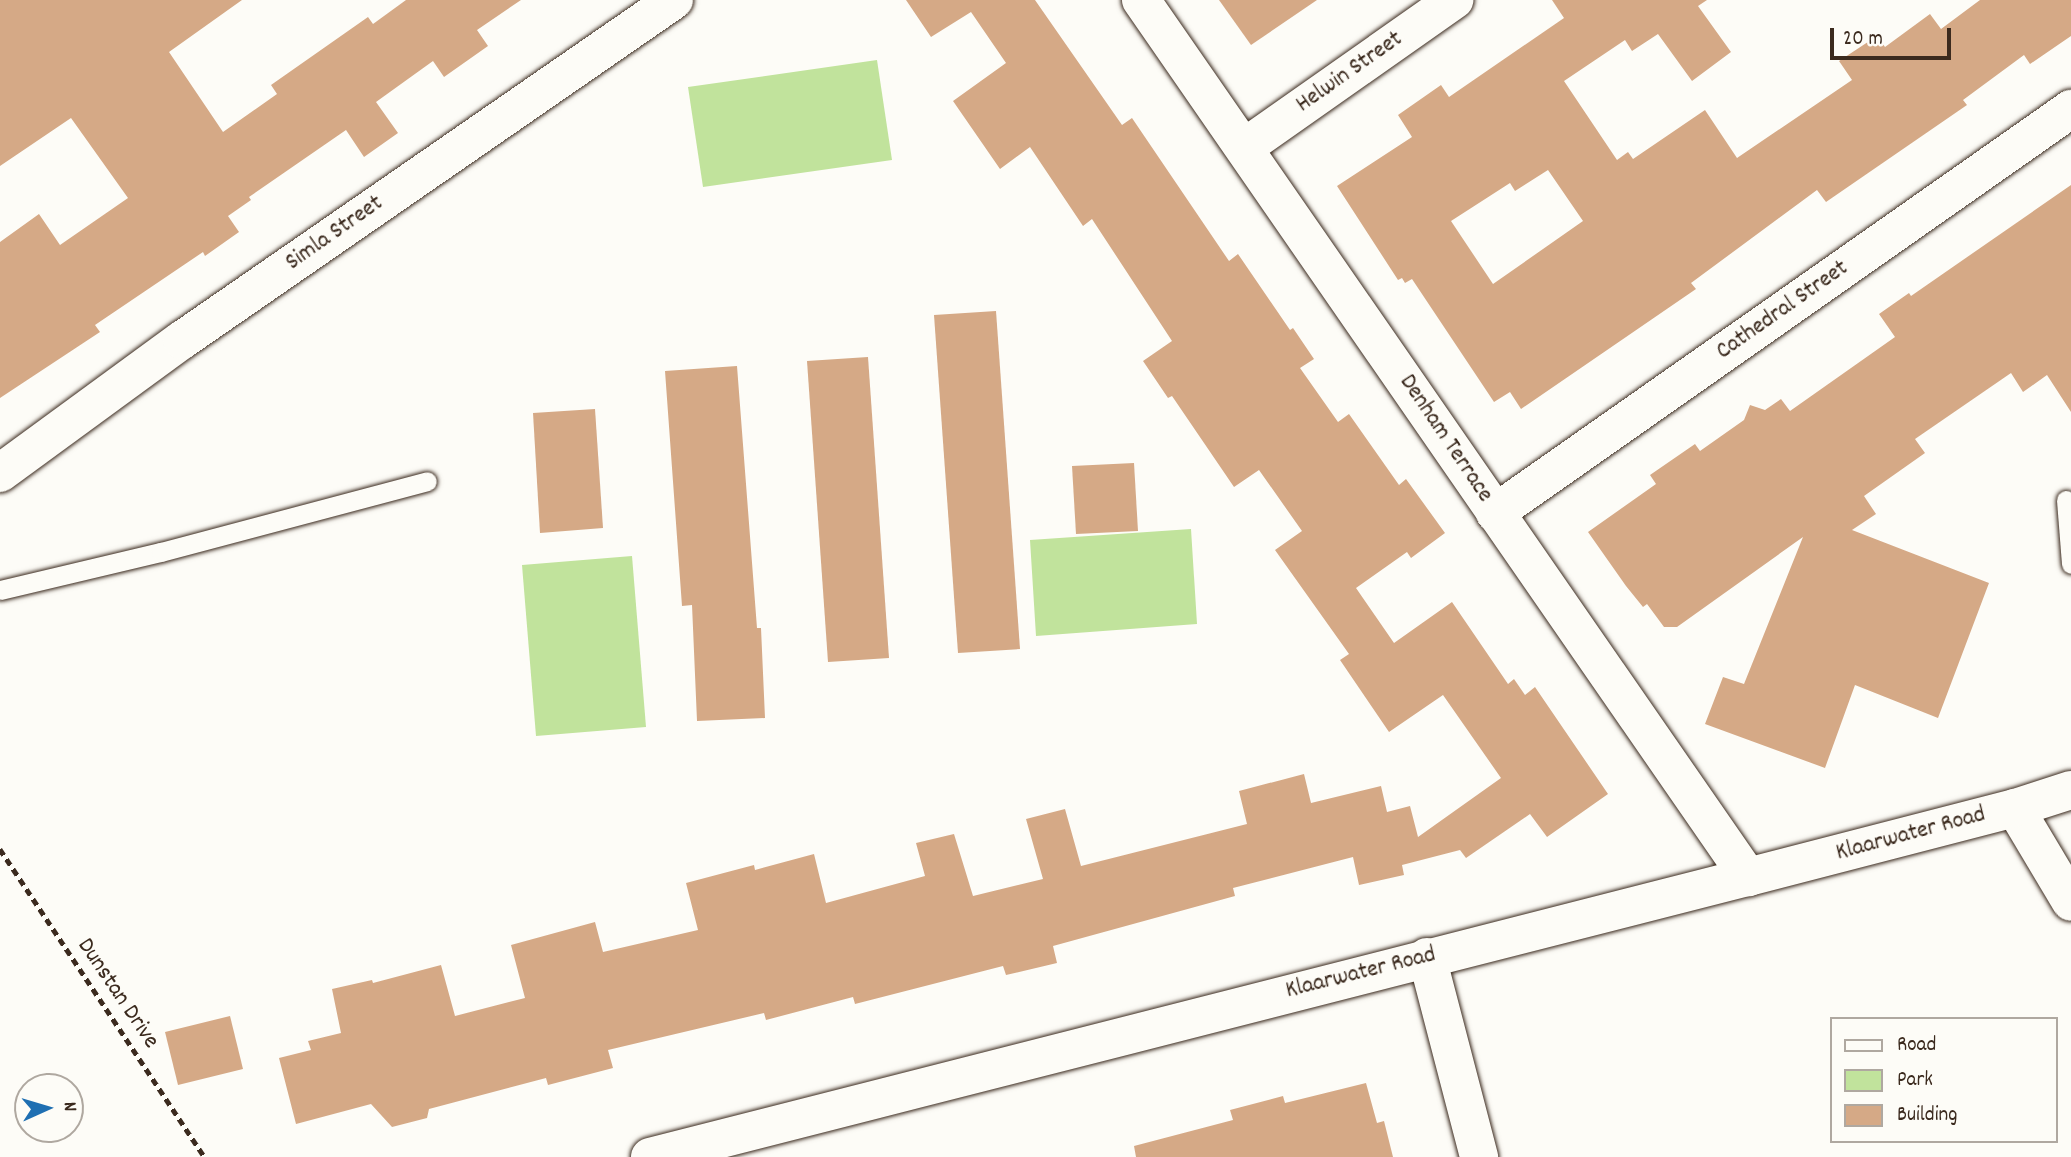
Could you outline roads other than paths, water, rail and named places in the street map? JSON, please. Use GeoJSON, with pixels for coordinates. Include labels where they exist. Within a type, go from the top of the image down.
{"type":"FeatureCollection","features":[{"type":"Feature","properties":{"kind":"street","name":"Simla Street"},"geometry":{"type":"LineString","coordinates":[[0,473],[182,340],[674,0]]}},
{"type":"Feature","properties":{"kind":"street","name":"Denham Terrace"},"geometry":{"type":"LineString","coordinates":[[1141,0],[1245,146],[1748,877]]}},
{"type":"Feature","properties":{"kind":"street","name":"Helwin Street"},"geometry":{"type":"LineString","coordinates":[[1245,146],[1454,0]]}},
{"type":"Feature","properties":{"kind":"street","name":"Cathedral Street"},"geometry":{"type":"LineString","coordinates":[[1495,513],[2071,109]]}},
{"type":"Feature","properties":{"kind":"street","name":"Klaarwater Road"},"geometry":{"type":"LineString","coordinates":[[650,1157],[1748,877],[2015,808],[2071,790]]}},
{"type":"Feature","properties":{"kind":"street"},"geometry":{"type":"LineString","coordinates":[[2015,808],[2071,902]]}},
{"type":"Feature","properties":{"kind":"street"},"geometry":{"type":"LineString","coordinates":[[1427,957],[1479,1157]]}},
{"type":"Feature","properties":{"kind":"lane"},"geometry":{"type":"LineString","coordinates":[[0,590],[161,552],[427,481]]}},
{"type":"Feature","properties":{"kind":"lane"},"geometry":{"type":"LineString","coordinates":[[2066,500],[2071,564]]}}]}
